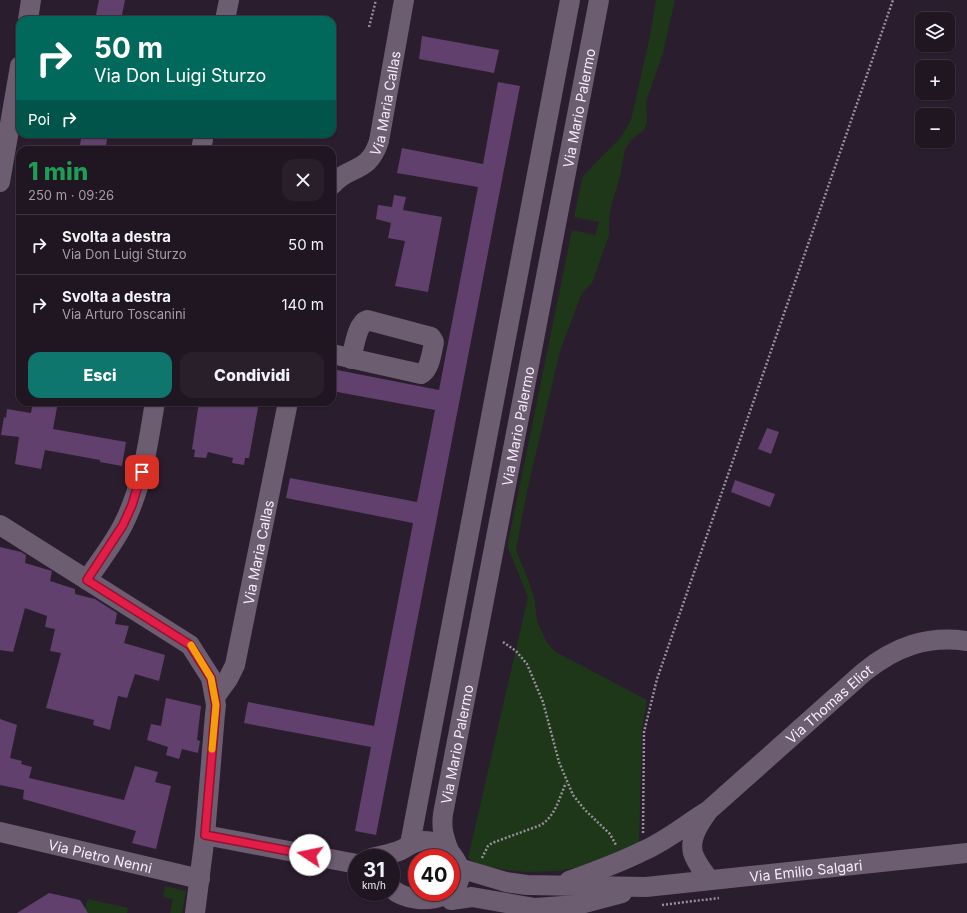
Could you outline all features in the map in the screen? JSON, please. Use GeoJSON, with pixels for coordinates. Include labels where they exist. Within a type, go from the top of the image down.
{"type":"FeatureCollection","features":[{"type":"Feature","properties":{"kind":"street"},"geometry":{"type":"LineString","coordinates":[[226,16],[229,0]]}},
{"type":"Feature","properties":{"kind":"street","name":"Via Maria Callas"},"geometry":{"type":"LineString","coordinates":[[336,181],[365,164],[371,159],[376,150],[379,141],[404,0]]}},
{"type":"Feature","properties":{"kind":"street","name":"Via Mario Palermo"},"geometry":{"type":"LineString","coordinates":[[401,853],[570,0]]}},
{"type":"Feature","properties":{"kind":"street","name":"Via Mario Palermo"},"geometry":{"type":"LineString","coordinates":[[448,849],[443,834],[443,814],[599,0]]}},
{"type":"Feature","properties":{"kind":"street"},"geometry":{"type":"LineString","coordinates":[[0,182],[16,89]]}},
{"type":"Feature","properties":{"kind":"street"},"geometry":{"type":"LineString","coordinates":[[87,580],[123,525],[132,505],[142,472],[154,406]]}},
{"type":"Feature","properties":{"kind":"street","name":"Via Maria Callas"},"geometry":{"type":"LineString","coordinates":[[214,697],[228,679],[234,665],[287,406]]}},
{"type":"Feature","properties":{"kind":"street"},"geometry":{"type":"LineString","coordinates":[[0,526],[190,645],[211,678],[215,714],[205,835],[195,913]]}},
{"type":"Feature","properties":{"kind":"street","name":"Via Thomas Eliot"},"geometry":{"type":"LineString","coordinates":[[556,885],[610,866],[644,851],[666,839],[709,810],[880,659],[899,649],[919,642],[937,640],[967,641]]}},
{"type":"Feature","properties":{"kind":"street","name":"Via Thomas Eliot"},"geometry":{"type":"LineString","coordinates":[[709,810],[698,826],[694,838],[693,852],[709,880]]}},
{"type":"Feature","properties":{"kind":"street","name":"Via Pietro Nenni"},"geometry":{"type":"LineString","coordinates":[[0,832],[200,879]]}},
{"type":"Feature","properties":{"kind":"street"},"geometry":{"type":"LineString","coordinates":[[205,835],[348,860]]}},
{"type":"Feature","properties":{"kind":"street"},"geometry":{"type":"LineString","coordinates":[[401,853],[420,841],[440,845],[446,849]]}},
{"type":"Feature","properties":{"kind":"street","name":"Via Emilio Salgari"},"geometry":{"type":"LineString","coordinates":[[460,868],[506,882],[527,885],[646,887],[967,854]]}},
{"type":"Feature","properties":{"kind":"street","name":"Via Emilio Salgari"},"geometry":{"type":"LineString","coordinates":[[400,901],[408,908],[425,912],[441,907],[459,898],[472,897],[535,908],[577,905],[646,887]]}},
{"type":"Feature","properties":{"kind":"path"},"geometry":{"type":"LineString","coordinates":[[369,27],[376,0]]}},
{"type":"Feature","properties":{"kind":"path"},"geometry":{"type":"LineString","coordinates":[[644,851],[644,732],[658,679],[893,0]]}},
{"type":"Feature","properties":{"kind":"path"},"geometry":{"type":"LineString","coordinates":[[503,642],[516,651],[527,664],[543,702],[559,762],[573,795],[585,810],[610,834],[622,861]]}},
{"type":"Feature","properties":{"kind":"path"},"geometry":{"type":"LineString","coordinates":[[478,874],[479,864],[488,846],[503,838],[531,829],[547,821],[554,810],[567,782]]}},
{"type":"Feature","properties":{"kind":"path"},"geometry":{"type":"LineString","coordinates":[[662,905],[724,898]]}},
{"type":"Feature","properties":{"kind":"green space"},"geometry":{"type":"Polygon","coordinates":[[[656,0],[675,0],[663,53],[646,102],[647,123],[643,131],[631,140],[625,149],[620,177],[611,206],[609,235],[592,283],[582,293],[560,351],[527,491],[516,550],[535,601],[538,624],[548,644],[556,652],[647,700],[642,730],[639,845],[588,865],[559,871],[526,872],[479,865],[468,858],[528,597],[508,548],[508,543],[572,230],[595,235],[599,222],[574,217],[584,175],[621,137],[631,120],[650,36],[656,0]]]}},
{"type":"Feature","properties":{"kind":"green space"},"geometry":{"type":"Polygon","coordinates":[[[165,886],[186,891],[182,913],[170,913],[173,899],[163,897],[165,886]]]}},
{"type":"Feature","properties":{"kind":"green space"},"geometry":{"type":"Polygon","coordinates":[[[88,899],[128,908],[127,913],[88,913],[85,908],[88,899]]]}},
{"type":"Feature","properties":{"kind":"building"},"geometry":{"type":"Polygon","coordinates":[[[99,0],[125,0],[122,16],[96,16],[99,0]]]}},
{"type":"Feature","properties":{"kind":"building"},"geometry":{"type":"Polygon","coordinates":[[[422,36],[499,50],[494,73],[419,59],[422,36]]]}},
{"type":"Feature","properties":{"kind":"building"},"geometry":{"type":"Polygon","coordinates":[[[498,82],[520,86],[376,835],[355,831],[371,747],[244,723],[248,702],[374,726],[413,523],[286,498],[290,478],[417,502],[435,410],[336,392],[336,370],[439,390],[478,187],[397,173],[402,148],[483,164],[498,82]]]}},
{"type":"Feature","properties":{"kind":"building"},"geometry":{"type":"Polygon","coordinates":[[[81,138],[107,138],[106,146],[80,146],[81,138]]]}},
{"type":"Feature","properties":{"kind":"building"},"geometry":{"type":"Polygon","coordinates":[[[394,195],[406,197],[403,210],[442,217],[428,292],[395,286],[405,241],[388,238],[391,223],[376,219],[378,205],[392,207],[394,195]]]}},
{"type":"Feature","properties":{"kind":"building"},"geometry":{"type":"Polygon","coordinates":[[[32,406],[57,406],[53,429],[126,442],[122,466],[100,462],[100,460],[45,450],[41,469],[15,464],[19,437],[1,435],[4,417],[6,418],[7,409],[31,413],[32,406]]]}},
{"type":"Feature","properties":{"kind":"building"},"geometry":{"type":"Polygon","coordinates":[[[198,406],[258,406],[249,458],[245,458],[244,465],[232,463],[233,458],[208,452],[206,458],[194,457],[195,450],[192,449],[198,406]]]}},
{"type":"Feature","properties":{"kind":"building"},"geometry":{"type":"Polygon","coordinates":[[[767,428],[779,432],[771,454],[758,449],[767,428]]]}},
{"type":"Feature","properties":{"kind":"building"},"geometry":{"type":"Polygon","coordinates":[[[735,480],[775,494],[770,507],[731,492],[735,480]]]}},
{"type":"Feature","properties":{"kind":"building"},"geometry":{"type":"Polygon","coordinates":[[[0,547],[21,552],[26,555],[25,563],[52,571],[50,581],[75,589],[75,594],[95,599],[117,613],[115,624],[129,626],[124,643],[165,655],[159,681],[135,674],[127,698],[118,696],[110,730],[93,725],[94,720],[46,708],[61,653],[50,651],[55,629],[45,627],[47,616],[25,608],[13,652],[0,650],[0,547]]]}},
{"type":"Feature","properties":{"kind":"building"},"geometry":{"type":"Polygon","coordinates":[[[166,698],[201,706],[197,740],[200,741],[198,753],[182,749],[179,759],[166,755],[168,747],[147,740],[151,724],[161,726],[166,698]]]}},
{"type":"Feature","properties":{"kind":"building"},"geometry":{"type":"Polygon","coordinates":[[[0,719],[17,725],[10,758],[22,761],[21,764],[32,767],[29,778],[124,800],[135,766],[158,772],[155,782],[171,786],[156,849],[132,843],[136,831],[23,799],[24,790],[0,785],[0,719]]]}},
{"type":"Feature","properties":{"kind":"building"},"geometry":{"type":"Polygon","coordinates":[[[49,893],[80,900],[88,913],[17,913],[49,893]]]}},
{"type":"Feature","properties":{"kind":"slow traffic"},"geometry":{"type":"LineString","coordinates":[[191,645],[211,678],[216,705],[212,749]]}},
{"type":"Feature","properties":{"kind":"route"},"geometry":{"type":"LineString","coordinates":[[142,472],[132,505],[123,525],[87,580],[190,645],[211,678],[216,705],[205,835],[310,855]]}}]}
